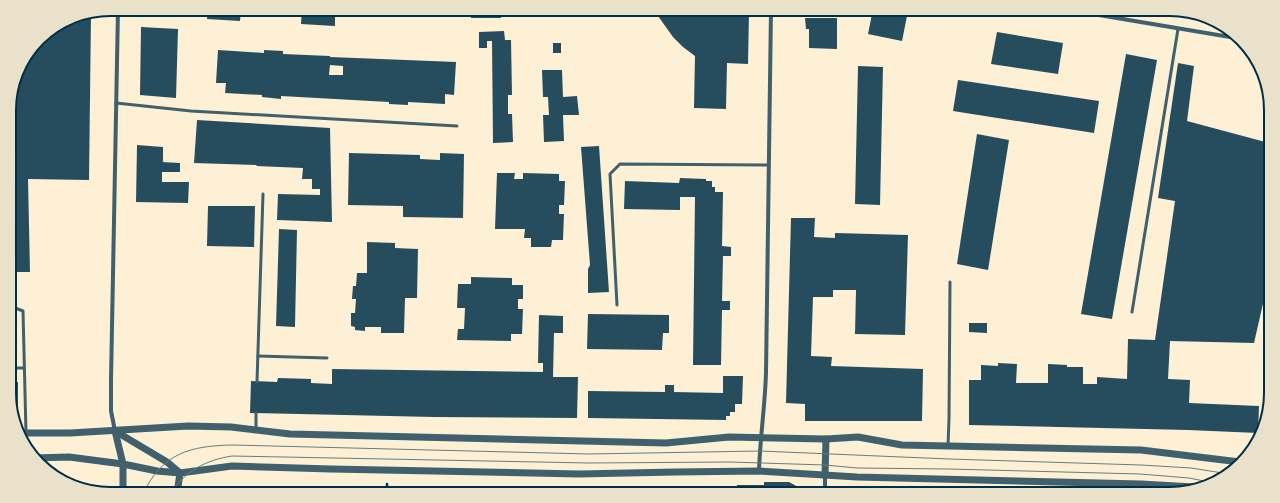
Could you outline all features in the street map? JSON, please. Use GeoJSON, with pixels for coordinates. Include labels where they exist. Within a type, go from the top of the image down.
{"type":"FeatureCollection","features":[{"type":"Feature","properties":{"kind":"street"},"geometry":{"type":"LineString","coordinates":[[118,16],[111,396],[115,431],[123,464],[123,487]]}},
{"type":"Feature","properties":{"kind":"street"},"geometry":{"type":"LineString","coordinates":[[759,471],[760,438],[764,414],[766,373],[772,16]]}},
{"type":"Feature","properties":{"kind":"street"},"geometry":{"type":"LineString","coordinates":[[1103,16],[1229,37]]}},
{"type":"Feature","properties":{"kind":"street"},"geometry":{"type":"LineString","coordinates":[[26,433],[115,431],[182,426],[231,427],[290,434],[666,442],[729,437],[858,437],[902,445],[1141,450],[1234,461]]}},
{"type":"Feature","properties":{"kind":"street"},"geometry":{"type":"LineString","coordinates":[[115,431],[167,462],[180,473]]}},
{"type":"Feature","properties":{"kind":"street"},"geometry":{"type":"LineString","coordinates":[[825,487],[826,438]]}},
{"type":"Feature","properties":{"kind":"street"},"geometry":{"type":"LineString","coordinates":[[42,458],[69,457],[123,464],[157,471],[180,473],[232,466],[579,474],[759,471],[857,477],[1181,486]]}},
{"type":"Feature","properties":{"kind":"street"},"geometry":{"type":"LineString","coordinates":[[178,487],[180,473]]}},
{"type":"Feature","properties":{"kind":"lane"},"geometry":{"type":"LineString","coordinates":[[1132,312],[1178,29]]}},
{"type":"Feature","properties":{"kind":"lane"},"geometry":{"type":"LineString","coordinates":[[116,103],[191,111],[457,126]]}},
{"type":"Feature","properties":{"kind":"lane"},"geometry":{"type":"LineString","coordinates":[[617,305],[610,174],[620,164],[769,165]]}},
{"type":"Feature","properties":{"kind":"lane"},"geometry":{"type":"LineString","coordinates":[[257,382],[262,194]]}},
{"type":"Feature","properties":{"kind":"lane"},"geometry":{"type":"LineString","coordinates":[[948,446],[950,282]]}},
{"type":"Feature","properties":{"kind":"lane"},"geometry":{"type":"LineString","coordinates":[[16,308],[23,311],[24,430]]}},
{"type":"Feature","properties":{"kind":"lane"},"geometry":{"type":"LineString","coordinates":[[258,356],[327,358]]}},
{"type":"Feature","properties":{"kind":"lane"},"geometry":{"type":"LineString","coordinates":[[16,368],[24,368]]}},
{"type":"Feature","properties":{"kind":"lane"},"geometry":{"type":"LineString","coordinates":[[256,413],[256,431]]}},
{"type":"Feature","properties":{"kind":"building"},"geometry":{"type":"Polygon","coordinates":[[[207,16],[240,16],[240,21],[207,19],[207,16]]]}},
{"type":"Feature","properties":{"kind":"building"},"geometry":{"type":"Polygon","coordinates":[[[302,16],[335,16],[335,26],[301,24],[302,16]]]}},
{"type":"Feature","properties":{"kind":"building"},"geometry":{"type":"Polygon","coordinates":[[[471,16],[501,16],[501,18],[471,18],[471,16]]]}},
{"type":"Feature","properties":{"kind":"building"},"geometry":{"type":"Polygon","coordinates":[[[658,16],[749,16],[748,64],[727,63],[726,109],[694,108],[695,56],[673,37],[658,16]]]}},
{"type":"Feature","properties":{"kind":"building"},"geometry":{"type":"Polygon","coordinates":[[[872,16],[907,16],[902,41],[868,34],[872,16]]]}},
{"type":"Feature","properties":{"kind":"building"},"geometry":{"type":"Polygon","coordinates":[[[91,18],[89,180],[28,179],[30,272],[16,272],[16,104],[19,86],[23,74],[32,58],[48,39],[74,23],[91,18]]]}},
{"type":"Feature","properties":{"kind":"building"},"geometry":{"type":"Polygon","coordinates":[[[805,18],[837,18],[837,49],[809,48],[809,29],[806,29],[805,18]]]}},
{"type":"Feature","properties":{"kind":"building"},"geometry":{"type":"Polygon","coordinates":[[[141,27],[178,29],[176,98],[140,95],[141,27]]]}},
{"type":"Feature","properties":{"kind":"building"},"geometry":{"type":"Polygon","coordinates":[[[504,31],[505,40],[511,40],[512,95],[508,95],[508,114],[512,114],[513,142],[493,143],[492,41],[487,41],[487,48],[479,48],[479,32],[504,31]]]}},
{"type":"Feature","properties":{"kind":"building"},"geometry":{"type":"Polygon","coordinates":[[[997,32],[1063,43],[1058,74],[991,64],[997,32]]]}},
{"type":"Feature","properties":{"kind":"building"},"geometry":{"type":"Polygon","coordinates":[[[553,43],[561,43],[561,53],[553,53],[553,43]]]}},
{"type":"Feature","properties":{"kind":"building"},"geometry":{"type":"Polygon","coordinates":[[[218,50],[264,53],[264,50],[283,51],[283,54],[330,57],[456,62],[454,95],[445,94],[445,104],[408,102],[408,105],[389,104],[389,102],[281,96],[281,99],[262,97],[262,95],[225,93],[226,83],[216,83],[218,50]],[[330,65],[329,75],[343,75],[343,66],[330,65]]]}},
{"type":"Feature","properties":{"kind":"building"},"geometry":{"type":"Polygon","coordinates":[[[1126,54],[1157,60],[1112,319],[1081,314],[1126,54]]]}},
{"type":"Feature","properties":{"kind":"building"},"geometry":{"type":"Polygon","coordinates":[[[1178,63],[1194,66],[1187,121],[1264,142],[1264,299],[1254,343],[1170,341],[1168,379],[1190,380],[1189,403],[1259,406],[1258,425],[1255,433],[969,425],[969,380],[981,380],[981,365],[998,366],[998,363],[1017,364],[1016,383],[1048,383],[1048,364],[1067,365],[1067,367],[1083,367],[1083,384],[1097,384],[1097,377],[1127,379],[1128,339],[1155,340],[1175,201],[1158,198],[1178,63]]]}},
{"type":"Feature","properties":{"kind":"building"},"geometry":{"type":"Polygon","coordinates":[[[858,66],[883,67],[880,205],[855,204],[858,66]]]}},
{"type":"Feature","properties":{"kind":"building"},"geometry":{"type":"Polygon","coordinates":[[[542,70],[562,70],[563,97],[577,96],[579,115],[563,115],[564,141],[544,142],[543,115],[549,115],[548,97],[543,97],[542,70]]]}},
{"type":"Feature","properties":{"kind":"building"},"geometry":{"type":"Polygon","coordinates":[[[958,80],[1099,101],[1094,133],[953,111],[958,80]]]}},
{"type":"Feature","properties":{"kind":"building"},"geometry":{"type":"Polygon","coordinates":[[[197,120],[330,128],[332,222],[277,220],[278,194],[320,195],[320,189],[312,189],[312,179],[302,179],[303,168],[194,163],[197,120]]]}},
{"type":"Feature","properties":{"kind":"building"},"geometry":{"type":"Polygon","coordinates":[[[977,134],[1009,140],[988,270],[957,264],[977,134]]]}},
{"type":"Feature","properties":{"kind":"building"},"geometry":{"type":"Polygon","coordinates":[[[137,145],[163,147],[164,161],[162,162],[180,163],[180,172],[162,172],[162,182],[189,182],[188,203],[136,202],[137,145]]]}},
{"type":"Feature","properties":{"kind":"building"},"geometry":{"type":"Polygon","coordinates":[[[599,146],[609,292],[588,293],[588,269],[590,265],[581,147],[599,146]]]}},
{"type":"Feature","properties":{"kind":"building"},"geometry":{"type":"Polygon","coordinates":[[[349,153],[420,155],[420,159],[440,160],[440,153],[464,154],[463,218],[403,217],[403,206],[348,205],[349,153]]]}},
{"type":"Feature","properties":{"kind":"building"},"geometry":{"type":"Polygon","coordinates":[[[497,173],[515,173],[514,179],[523,179],[523,173],[559,174],[559,181],[565,181],[564,205],[559,205],[559,214],[564,214],[563,240],[552,240],[551,247],[531,247],[531,238],[524,238],[525,229],[495,229],[497,173]]]}},
{"type":"Feature","properties":{"kind":"building"},"geometry":{"type":"Polygon","coordinates":[[[680,178],[706,179],[706,181],[712,181],[712,187],[715,187],[715,192],[723,192],[722,246],[731,247],[731,256],[723,256],[722,301],[730,301],[730,310],[722,310],[721,365],[693,365],[695,197],[680,197],[680,210],[624,209],[625,181],[679,183],[680,178]]]}},
{"type":"Feature","properties":{"kind":"building"},"geometry":{"type":"Polygon","coordinates":[[[208,206],[255,206],[254,247],[207,246],[208,206]]]}},
{"type":"Feature","properties":{"kind":"building"},"geometry":{"type":"Polygon","coordinates":[[[791,218],[815,218],[814,237],[835,238],[835,233],[908,235],[905,335],[855,334],[856,290],[833,290],[833,297],[813,297],[811,356],[832,357],[831,366],[923,369],[922,421],[805,421],[805,404],[786,403],[791,218]]]}},
{"type":"Feature","properties":{"kind":"building"},"geometry":{"type":"Polygon","coordinates":[[[279,229],[297,230],[295,327],[276,326],[279,229]]]}},
{"type":"Feature","properties":{"kind":"building"},"geometry":{"type":"Polygon","coordinates":[[[367,242],[395,243],[395,248],[418,249],[417,298],[405,298],[404,333],[381,333],[381,327],[365,327],[365,331],[355,330],[355,327],[351,326],[351,313],[355,313],[356,299],[352,299],[353,286],[356,286],[357,273],[367,273],[367,242]]]}},
{"type":"Feature","properties":{"kind":"building"},"geometry":{"type":"Polygon","coordinates":[[[471,277],[512,278],[512,285],[523,285],[523,299],[518,299],[518,309],[523,309],[522,334],[511,334],[511,341],[457,340],[458,329],[464,329],[465,308],[457,308],[458,284],[471,284],[471,277]]]}},
{"type":"Feature","properties":{"kind":"building"},"geometry":{"type":"Polygon","coordinates":[[[588,314],[669,315],[669,333],[663,333],[662,350],[587,349],[588,314]]]}},
{"type":"Feature","properties":{"kind":"building"},"geometry":{"type":"Polygon","coordinates":[[[539,315],[563,316],[563,333],[554,333],[553,377],[578,377],[577,418],[250,413],[251,381],[277,382],[278,378],[311,379],[311,383],[332,384],[332,369],[543,372],[543,363],[538,363],[539,315]]]}},
{"type":"Feature","properties":{"kind":"building"},"geometry":{"type":"Polygon","coordinates":[[[969,323],[987,323],[987,333],[969,332],[969,323]]]}},
{"type":"Feature","properties":{"kind":"building"},"geometry":{"type":"Polygon","coordinates":[[[723,376],[743,376],[742,404],[735,404],[735,412],[730,412],[730,416],[726,416],[726,420],[588,418],[588,391],[665,392],[665,385],[674,385],[674,392],[723,393],[723,376]]]}},
{"type":"Feature","properties":{"kind":"building"},"geometry":{"type":"Polygon","coordinates":[[[16,382],[18,382],[18,410],[16,393],[16,382]]]}},
{"type":"Feature","properties":{"kind":"building"},"geometry":{"type":"Polygon","coordinates":[[[764,482],[789,482],[798,487],[737,487],[737,485],[764,485],[764,482]]]}},
{"type":"Feature","properties":{"kind":"tram line"},"geometry":{"type":"LineString","coordinates":[[147,487],[159,469],[179,454],[203,447],[232,445],[589,454],[760,451],[1141,465],[1191,468],[1219,472]]}},
{"type":"Feature","properties":{"kind":"tram line"},"geometry":{"type":"LineString","coordinates":[[175,487],[182,479],[197,468],[213,460],[232,456],[589,463],[730,462],[825,465],[857,468],[1140,474],[1189,478],[1203,481]]}}]}
